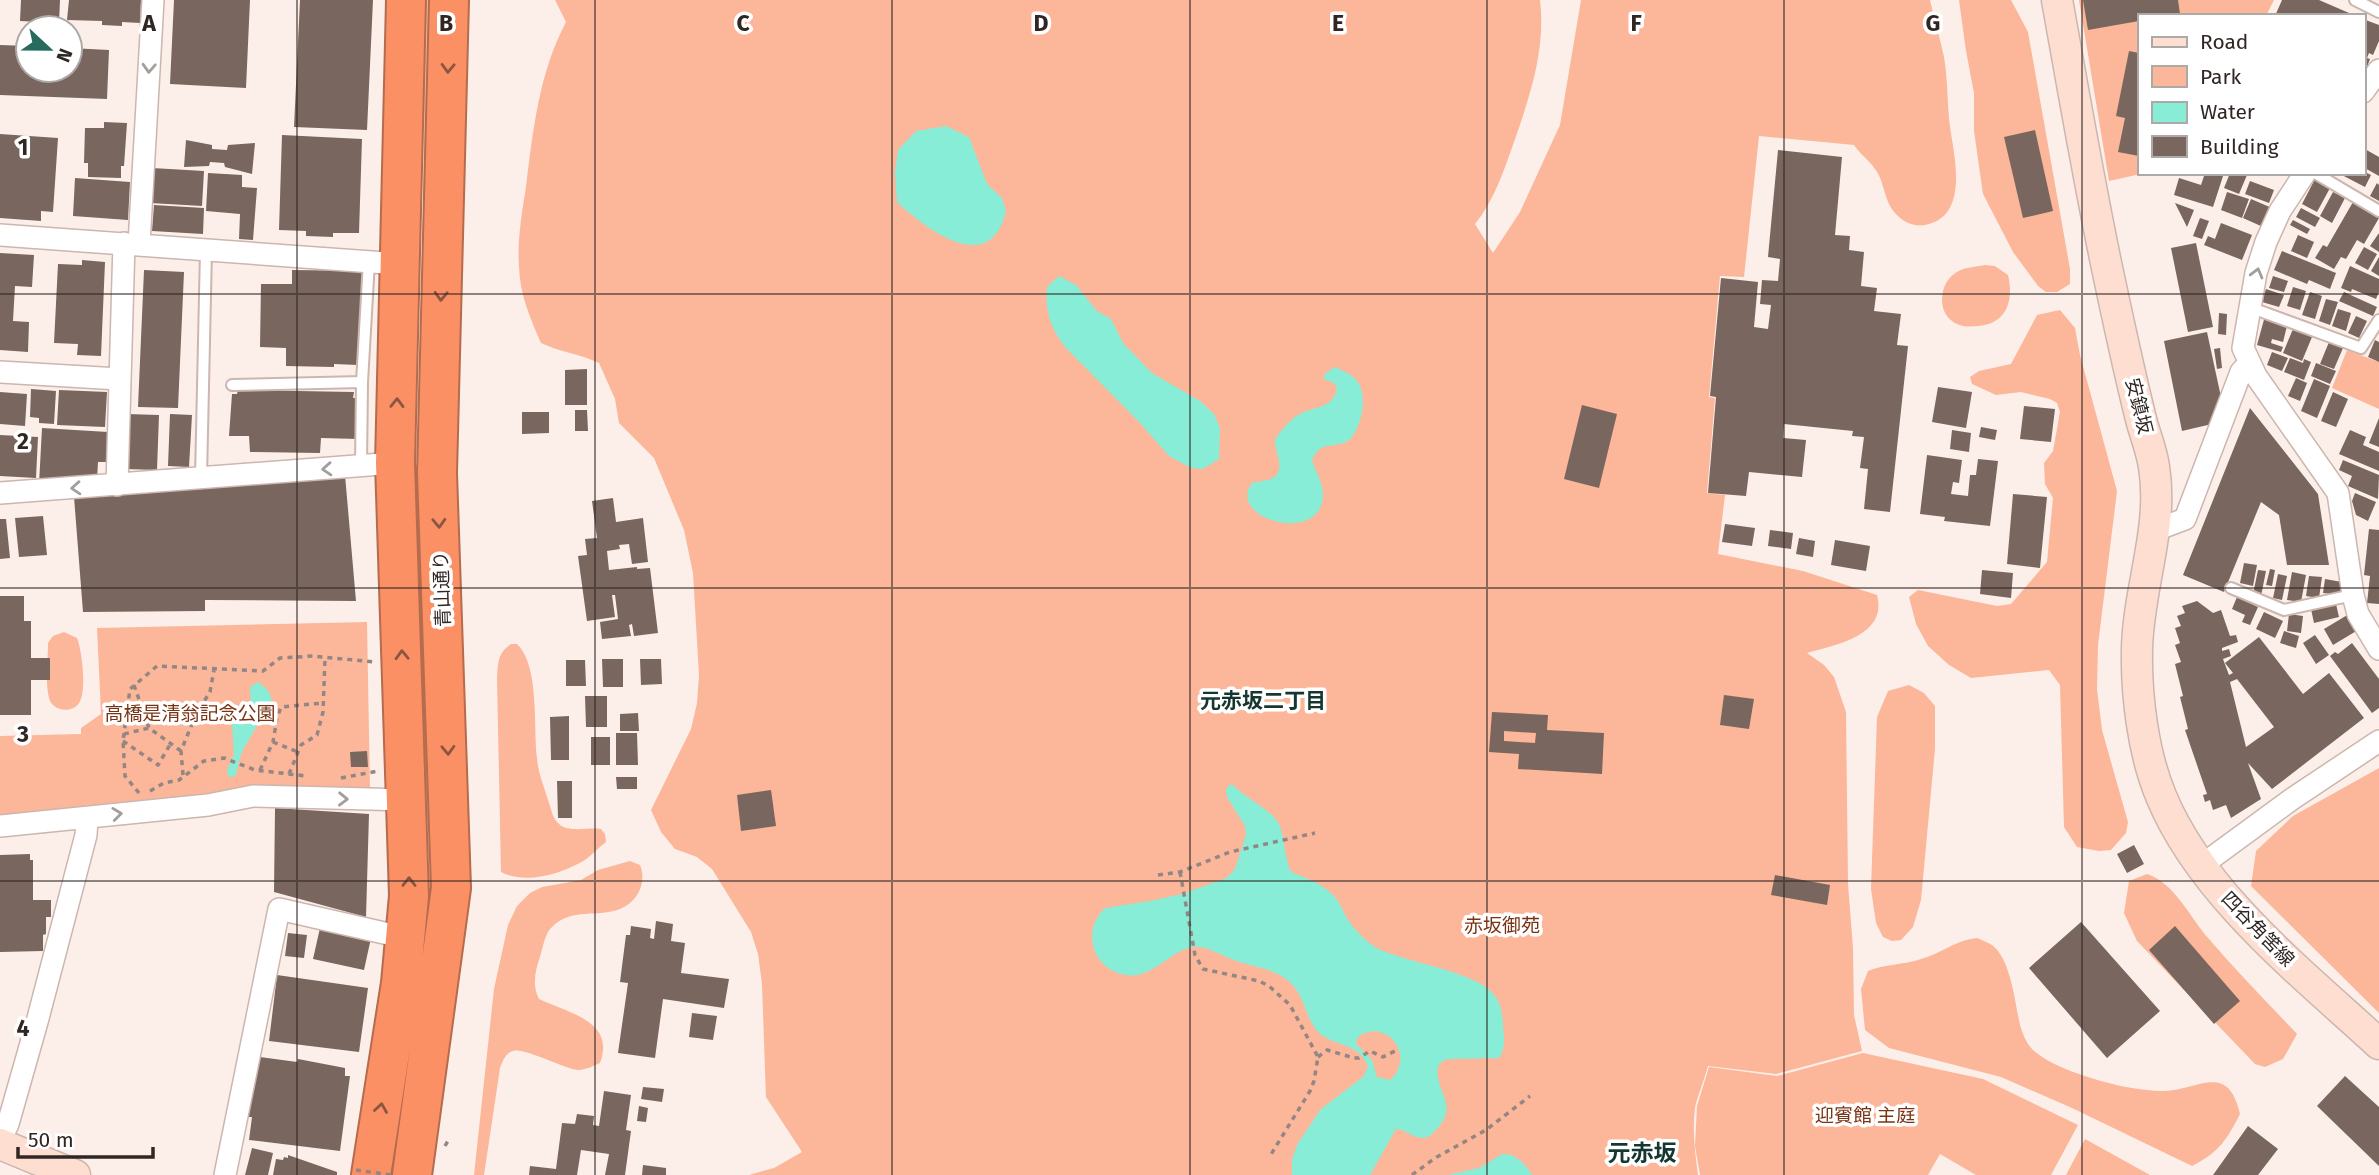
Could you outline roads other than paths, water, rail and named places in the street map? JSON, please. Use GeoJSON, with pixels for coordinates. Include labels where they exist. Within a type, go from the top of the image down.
{"type":"FeatureCollection","features":[{"type":"Feature","properties":{"kind":"highway"},"geometry":{"type":"LineString","coordinates":[[363,1173],[406,938],[409,896],[407,800],[378,465],[385,262],[406,0]]}},
{"type":"Feature","properties":{"kind":"highway","name":"青山通り"},"geometry":{"type":"LineString","coordinates":[[412,1175],[451,888],[438,473],[449,0]]}},
{"type":"Feature","properties":{"kind":"main road","name":"安鎮坂"},"geometry":{"type":"LineString","coordinates":[[2059,9],[2109,280],[2154,465],[2157,496],[2137,646],[2137,692],[2142,727],[2160,794]]}},
{"type":"Feature","properties":{"kind":"main road","name":"四谷角筈線"},"geometry":{"type":"LineString","coordinates":[[2160,794],[2177,828],[2202,865],[2249,924],[2379,1044]]}},
{"type":"Feature","properties":{"kind":"main road"},"geometry":{"type":"LineString","coordinates":[[0,1142],[75,1175]]}},
{"type":"Feature","properties":{"kind":"street"},"geometry":{"type":"LineString","coordinates":[[117,485],[119,379],[153,0]]}},
{"type":"Feature","properties":{"kind":"street"},"geometry":{"type":"LineString","coordinates":[[2365,89],[2379,70]]}},
{"type":"Feature","properties":{"kind":"street"},"geometry":{"type":"LineString","coordinates":[[2304,175],[2280,211],[2266,242],[2256,273],[2244,348],[2249,363],[2338,493],[2353,595],[2358,614],[2379,649]]}},
{"type":"Feature","properties":{"kind":"street"},"geometry":{"type":"LineString","coordinates":[[0,234],[385,262]]}},
{"type":"Feature","properties":{"kind":"street"},"geometry":{"type":"LineString","coordinates":[[2153,531],[2185,519],[2241,372],[2249,363]]}},
{"type":"Feature","properties":{"kind":"street"},"geometry":{"type":"LineString","coordinates":[[0,372],[119,379]]}},
{"type":"Feature","properties":{"kind":"street"},"geometry":{"type":"LineString","coordinates":[[0,494],[378,465]]}},
{"type":"Feature","properties":{"kind":"street"},"geometry":{"type":"LineString","coordinates":[[2202,865],[2292,799],[2379,741]]}},
{"type":"Feature","properties":{"kind":"street"},"geometry":{"type":"LineString","coordinates":[[0,826],[208,805],[253,796],[407,800]]}},
{"type":"Feature","properties":{"kind":"street"},"geometry":{"type":"LineString","coordinates":[[0,1142],[8,1124],[37,1022],[86,835],[87,818]]}},
{"type":"Feature","properties":{"kind":"street"},"geometry":{"type":"LineString","coordinates":[[225,1175],[279,909],[406,938]]}},
{"type":"Feature","properties":{"kind":"lane"},"geometry":{"type":"LineString","coordinates":[[2356,0],[2379,12]]}},
{"type":"Feature","properties":{"kind":"lane"},"geometry":{"type":"LineString","coordinates":[[2318,175],[2379,211]]}},
{"type":"Feature","properties":{"kind":"lane"},"geometry":{"type":"LineString","coordinates":[[201,478],[206,250]]}},
{"type":"Feature","properties":{"kind":"lane"},"geometry":{"type":"LineString","coordinates":[[378,465],[362,382],[385,262]]}},
{"type":"Feature","properties":{"kind":"lane"},"geometry":{"type":"LineString","coordinates":[[2249,307],[2361,348],[2379,320]]}},
{"type":"Feature","properties":{"kind":"lane"},"geometry":{"type":"LineString","coordinates":[[232,385],[362,382]]}},
{"type":"Feature","properties":{"kind":"lane"},"geometry":{"type":"LineString","coordinates":[[2231,588],[2284,610],[2353,595]]}},
{"type":"Feature","properties":{"kind":"water"},"geometry":{"type":"Polygon","coordinates":[[[946,126],[969,137],[987,184],[1002,198],[1006,211],[998,231],[986,242],[972,245],[940,235],[897,202],[895,172],[898,150],[916,131],[946,126]]]}},
{"type":"Feature","properties":{"kind":"water"},"geometry":{"type":"Polygon","coordinates":[[[1059,276],[1076,285],[1097,311],[1111,319],[1123,343],[1152,373],[1200,401],[1214,414],[1220,428],[1219,459],[1203,469],[1191,468],[1169,456],[1065,347],[1052,326],[1047,304],[1047,287],[1059,276]]]}},
{"type":"Feature","properties":{"kind":"water"},"geometry":{"type":"Polygon","coordinates":[[[1334,367],[1357,381],[1363,402],[1358,426],[1351,438],[1341,444],[1320,449],[1312,461],[1323,492],[1322,503],[1315,515],[1303,522],[1274,521],[1260,515],[1251,506],[1247,495],[1252,483],[1274,477],[1277,473],[1279,464],[1275,439],[1288,423],[1298,415],[1332,400],[1337,388],[1334,383],[1324,379],[1324,375],[1334,367]]]}},
{"type":"Feature","properties":{"kind":"water"},"geometry":{"type":"Polygon","coordinates":[[[258,682],[269,693],[271,703],[243,751],[236,775],[229,778],[227,770],[234,754],[232,724],[249,710],[250,687],[258,682]]]}},
{"type":"Feature","properties":{"kind":"water"},"geometry":{"type":"Polygon","coordinates":[[[1229,785],[1233,785],[1276,819],[1291,872],[1318,884],[1333,895],[1353,926],[1369,942],[1389,953],[1473,980],[1486,987],[1499,1003],[1504,1039],[1499,1058],[1444,1060],[1438,1066],[1439,1084],[1446,1105],[1443,1120],[1434,1132],[1425,1138],[1396,1129],[1370,1175],[1292,1175],[1292,1159],[1298,1143],[1321,1109],[1364,1076],[1368,1066],[1358,1052],[1317,1031],[1289,981],[1273,972],[1197,947],[1183,950],[1142,974],[1126,975],[1105,966],[1094,948],[1093,927],[1105,908],[1182,894],[1227,878],[1235,869],[1246,835],[1245,826],[1227,797],[1226,790],[1229,785]],[[1376,1031],[1358,1037],[1356,1044],[1372,1060],[1377,1077],[1390,1080],[1400,1065],[1399,1049],[1390,1037],[1376,1031]]]}},
{"type":"Feature","properties":{"kind":"water"},"geometry":{"type":"Polygon","coordinates":[[[1502,1154],[1516,1157],[1532,1175],[1448,1175],[1479,1168],[1502,1154]]]}},
{"type":"Feature","properties":{"kind":"district","name":"元赤坂二丁目"},"geometry":{"type":"Point","coordinates":[1263,701]}},
{"type":"Feature","properties":{"kind":"district","name":"元赤坂"},"geometry":{"type":"Point","coordinates":[1642,1153]}},
{"type":"Feature","properties":{"kind":"park label","name":"高橋是清翁記念公園"},"geometry":{"type":"Point","coordinates":[190,713]}},
{"type":"Feature","properties":{"kind":"park label","name":"赤坂御苑"},"geometry":{"type":"Point","coordinates":[1502,925]}},
{"type":"Feature","properties":{"kind":"park label","name":"迎賓館 主庭"},"geometry":{"type":"Point","coordinates":[1865,1115]}}]}
